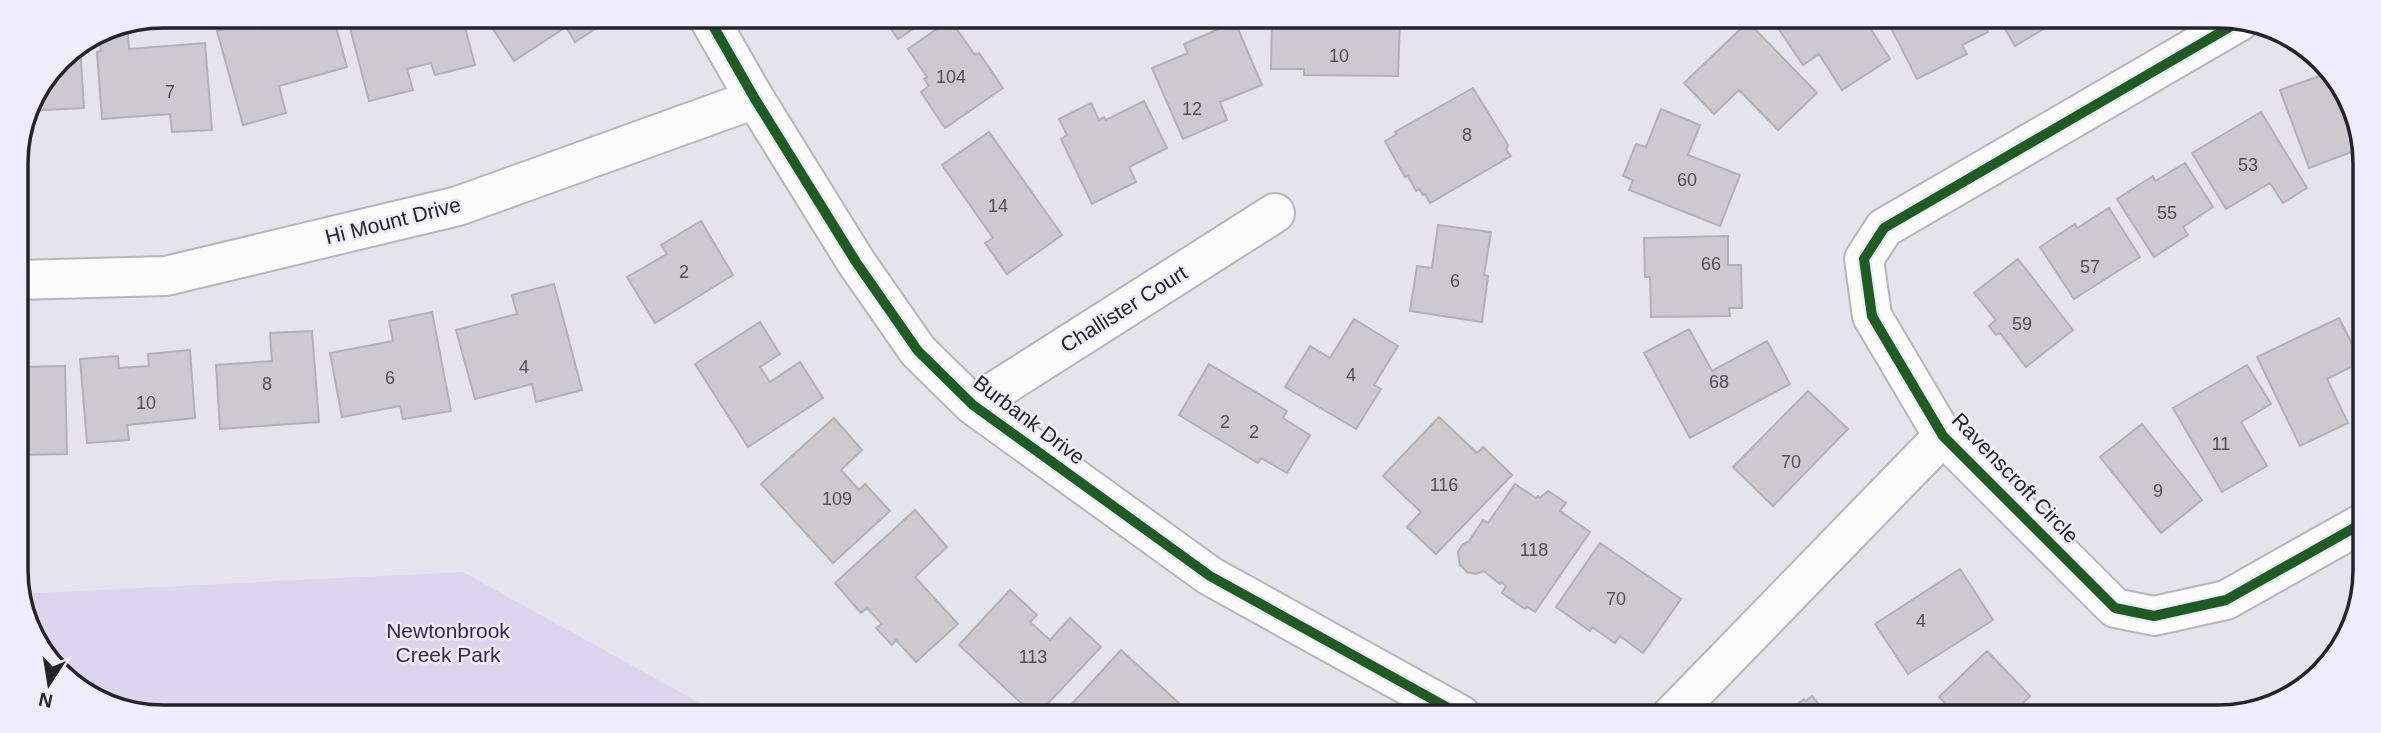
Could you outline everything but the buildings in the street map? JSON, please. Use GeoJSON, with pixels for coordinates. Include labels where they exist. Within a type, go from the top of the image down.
{"type":"FeatureCollection","features":[{"type":"Feature","properties":{"kind":"street","name":"Burbank Drive"},"geometry":{"type":"LineString","coordinates":[[714,28],[856,262],[918,351],[972,405],[1210,576],[1443,705]]}},
{"type":"Feature","properties":{"kind":"street","name":"Ravenscroft Circle"},"geometry":{"type":"LineString","coordinates":[[2227,29],[1885,228],[1864,258],[1872,316],[1943,436],[2115,608],[2154,616],[2225,600],[2353,528]]}},
{"type":"Feature","properties":{"kind":"street","name":"Hi Mount Drive"},"geometry":{"type":"LineString","coordinates":[[28,280],[166,276],[458,206],[755,99]]}},
{"type":"Feature","properties":{"kind":"street","name":"Challister Court"},"geometry":{"type":"LineString","coordinates":[[972,405],[1275,214]]}},
{"type":"Feature","properties":{"kind":"street","name":"Ravenscroft Circle"},"geometry":{"type":"LineString","coordinates":[[1682,705],[1943,436]]}},
{"type":"Feature","properties":{"kind":"green space","name":"Newtonbrook Creek Park"},"geometry":{"type":"Polygon","coordinates":[[[463,572],[704,705],[146,704],[112,695],[84,679],[84,649],[54,649],[38,621],[31,593],[463,572]]]}},
{"type":"Feature","properties":{"kind":"cycle path"},"geometry":{"type":"LineString","coordinates":[[714,28],[856,262],[918,351],[973,405],[1210,576],[1443,705]]}},
{"type":"Feature","properties":{"kind":"cycle path"},"geometry":{"type":"LineString","coordinates":[[2227,29],[1884,228],[1864,259],[1872,316],[1943,436],[2115,608],[2154,616],[2226,600],[2353,529]]}}]}
